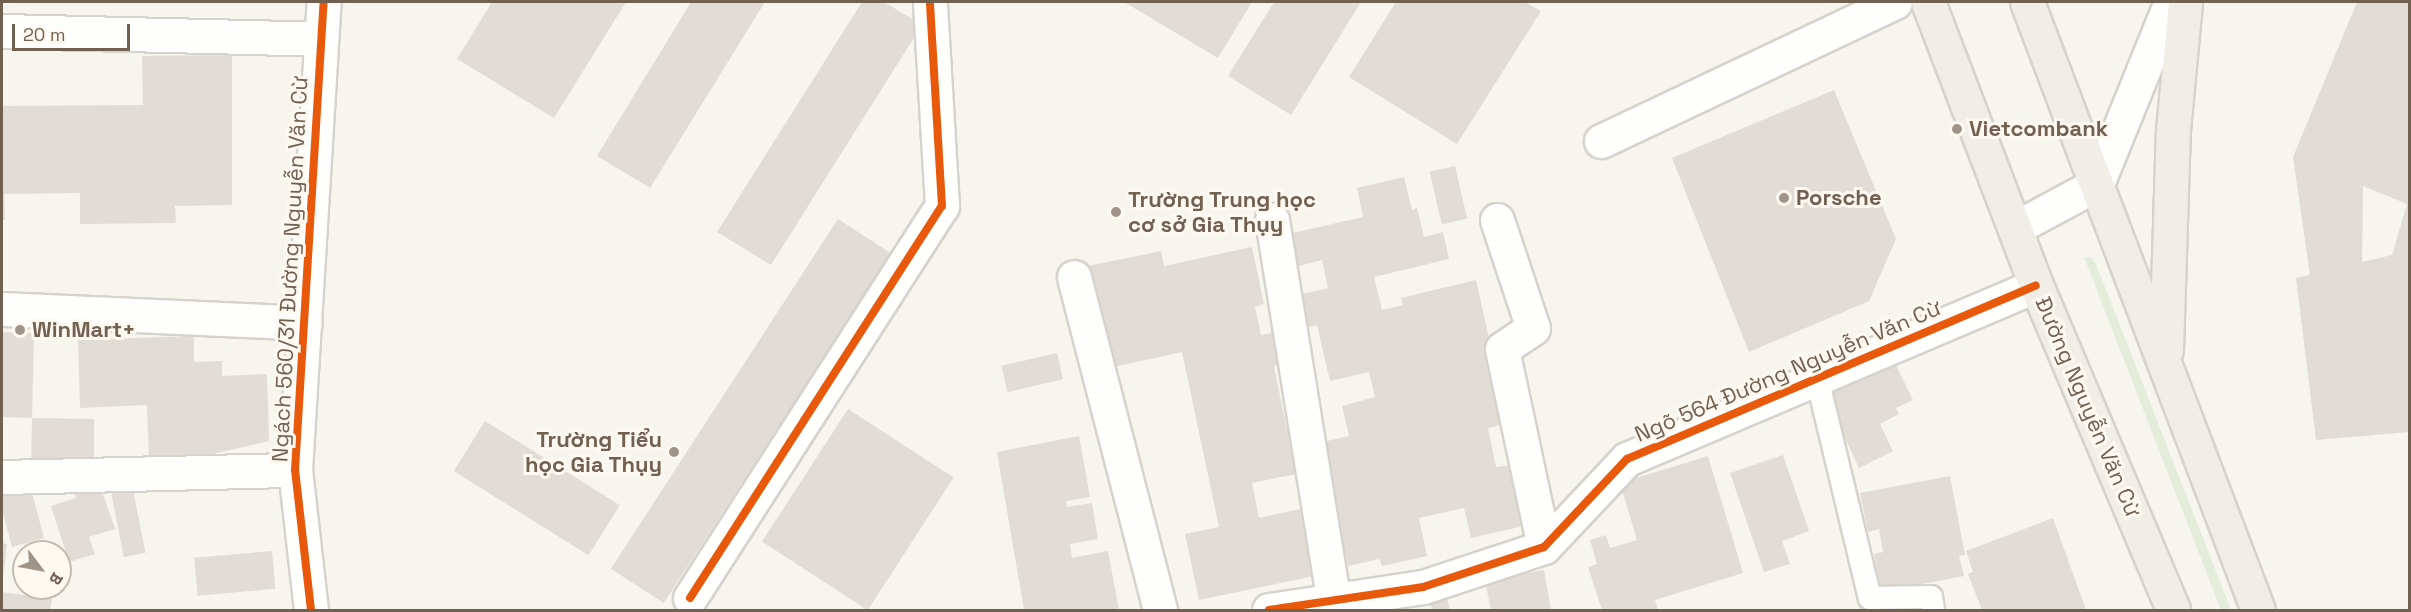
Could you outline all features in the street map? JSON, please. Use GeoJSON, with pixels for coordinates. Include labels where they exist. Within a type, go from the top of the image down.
{"type":"FeatureCollection","features":[{"type":"Feature","properties":{"kind":"main road","name":"Đường Nguyễn Văn Cừ"},"geometry":{"type":"LineString","coordinates":[[1928,2],[2036,285],[2173,610]]}},
{"type":"Feature","properties":{"kind":"main road"},"geometry":{"type":"LineString","coordinates":[[2027,2],[2258,610]]}},
{"type":"Feature","properties":{"kind":"main road"},"geometry":{"type":"LineString","coordinates":[[2165,364],[2173,130],[2185,2]]}},
{"type":"Feature","properties":{"kind":"street","name":"Ngách 560/31 Đường Nguyễn Văn Cừ"},"geometry":{"type":"LineString","coordinates":[[311,610],[295,470],[324,2]]}},
{"type":"Feature","properties":{"kind":"street"},"geometry":{"type":"LineString","coordinates":[[690,598],[942,206],[929,2]]}},
{"type":"Feature","properties":{"kind":"street"},"geometry":{"type":"LineString","coordinates":[[1601,141],[1895,2]]}},
{"type":"Feature","properties":{"kind":"street"},"geometry":{"type":"LineString","coordinates":[[2015,228],[2097,183],[2170,2]]}},
{"type":"Feature","properties":{"kind":"street"},"geometry":{"type":"LineString","coordinates":[[2,32],[321,39]]}},
{"type":"Feature","properties":{"kind":"street"},"geometry":{"type":"LineString","coordinates":[[1272,220],[1334,601]]}},
{"type":"Feature","properties":{"kind":"street"},"geometry":{"type":"LineString","coordinates":[[1497,220],[1533,328],[1502,349],[1544,547]]}},
{"type":"Feature","properties":{"kind":"street"},"geometry":{"type":"LineString","coordinates":[[1074,278],[1160,610]]}},
{"type":"Feature","properties":{"kind":"street","name":"Ngõ 564 Đường Nguyễn Văn Cừ"},"geometry":{"type":"LineString","coordinates":[[1269,610],[1334,601],[1426,599],[1544,547],[1627,459],[2036,285]]}},
{"type":"Feature","properties":{"kind":"street"},"geometry":{"type":"LineString","coordinates":[[2,309],[305,323]]}},
{"type":"Feature","properties":{"kind":"street"},"geometry":{"type":"LineString","coordinates":[[2,477],[295,470]]}},
{"type":"Feature","properties":{"kind":"lane"},"geometry":{"type":"LineString","coordinates":[[1817,378],[1870,598],[1931,597],[1933,610]]}},
{"type":"Feature","properties":{"kind":"green space"},"geometry":{"type":"Polygon","coordinates":[[[2084,257],[2091,257],[2096,264],[2231,610],[2221,610],[2084,257]]]}},
{"type":"Feature","properties":{"kind":"building"},"geometry":{"type":"Polygon","coordinates":[[[492,2],[626,2],[554,118],[457,59],[492,2]]]}},
{"type":"Feature","properties":{"kind":"building"},"geometry":{"type":"Polygon","coordinates":[[[691,2],[765,2],[650,188],[597,156],[691,2]]]}},
{"type":"Feature","properties":{"kind":"building"},"geometry":{"type":"Polygon","coordinates":[[[862,2],[884,2],[922,25],[771,265],[717,232],[862,2]]]}},
{"type":"Feature","properties":{"kind":"building"},"geometry":{"type":"Polygon","coordinates":[[[1124,2],[1252,2],[1218,58],[1124,2]]]}},
{"type":"Feature","properties":{"kind":"building"},"geometry":{"type":"Polygon","coordinates":[[[1274,2],[1361,2],[1291,115],[1228,76],[1274,2]]]}},
{"type":"Feature","properties":{"kind":"building"},"geometry":{"type":"Polygon","coordinates":[[[1396,2],[1525,2],[1541,11],[1457,144],[1349,77],[1396,2]]]}},
{"type":"Feature","properties":{"kind":"building"},"geometry":{"type":"Polygon","coordinates":[[[2357,2],[2409,2],[2409,432],[2316,440],[2296,278],[2310,275],[2293,157],[2357,2]],[[2363,186],[2362,262],[2392,255],[2407,204],[2363,186]]]}},
{"type":"Feature","properties":{"kind":"building"},"geometry":{"type":"Polygon","coordinates":[[[232,55],[232,205],[175,206],[176,223],[80,224],[80,193],[4,194],[5,220],[2,220],[2,106],[143,105],[142,56],[232,55]]]}},
{"type":"Feature","properties":{"kind":"building","name":"Porsche"},"geometry":{"type":"Polygon","coordinates":[[[1834,90],[1896,239],[1869,301],[1749,352],[1672,158],[1834,90]]]}},
{"type":"Feature","properties":{"kind":"building"},"geometry":{"type":"Polygon","coordinates":[[[1455,166],[1467,219],[1442,224],[1430,172],[1455,166]]]}},
{"type":"Feature","properties":{"kind":"building"},"geometry":{"type":"Polygon","coordinates":[[[1404,177],[1412,210],[1417,208],[1424,237],[1443,232],[1449,259],[1374,277],[1382,310],[1403,305],[1401,298],[1476,280],[1508,423],[1488,428],[1496,467],[1511,465],[1524,526],[1471,538],[1464,508],[1419,518],[1427,556],[1382,566],[1380,559],[1348,566],[1333,506],[1310,445],[1349,436],[1342,406],[1375,397],[1369,372],[1330,381],[1317,325],[1297,330],[1289,297],[1328,288],[1322,260],[1287,269],[1279,236],[1363,217],[1357,188],[1404,177]]]}},
{"type":"Feature","properties":{"kind":"building"},"geometry":{"type":"Polygon","coordinates":[[[838,219],[891,253],[664,603],[611,569],[838,219]]]}},
{"type":"Feature","properties":{"kind":"building"},"geometry":{"type":"Polygon","coordinates":[[[1252,247],[1264,304],[1255,307],[1261,335],[1275,332],[1282,364],[1274,366],[1296,474],[1252,483],[1259,518],[1300,509],[1314,576],[1199,600],[1185,534],[1219,527],[1182,352],[1104,369],[1083,267],[1161,251],[1164,266],[1252,247]]]}},
{"type":"Feature","properties":{"kind":"building"},"geometry":{"type":"Polygon","coordinates":[[[2,332],[34,333],[32,418],[2,417],[2,332]]]}},
{"type":"Feature","properties":{"kind":"building"},"geometry":{"type":"Polygon","coordinates":[[[194,336],[194,362],[222,361],[222,376],[267,374],[269,441],[196,458],[149,459],[147,405],[80,408],[78,340],[194,336]]]}},
{"type":"Feature","properties":{"kind":"building"},"geometry":{"type":"Polygon","coordinates":[[[1057,353],[1063,379],[1008,392],[1001,366],[1057,353]]]}},
{"type":"Feature","properties":{"kind":"building"},"geometry":{"type":"Polygon","coordinates":[[[1890,353],[1913,400],[1896,408],[1899,414],[1880,424],[1893,451],[1859,468],[1825,396],[1878,370],[1890,353]]]}},
{"type":"Feature","properties":{"kind":"building"},"geometry":{"type":"Polygon","coordinates":[[[848,409],[954,478],[868,610],[762,542],[848,409]]]}},
{"type":"Feature","properties":{"kind":"building"},"geometry":{"type":"Polygon","coordinates":[[[32,418],[94,419],[94,470],[31,469],[32,418]]]}},
{"type":"Feature","properties":{"kind":"building"},"geometry":{"type":"Polygon","coordinates":[[[485,421],[620,505],[589,555],[454,471],[485,421]]]}},
{"type":"Feature","properties":{"kind":"building"},"geometry":{"type":"Polygon","coordinates":[[[1079,436],[1090,497],[1066,501],[1067,507],[1092,503],[1098,539],[1070,544],[1072,558],[1108,551],[1119,610],[1024,610],[997,452],[1079,436]]]}},
{"type":"Feature","properties":{"kind":"building"},"geometry":{"type":"Polygon","coordinates":[[[1783,455],[1809,531],[1782,541],[1790,564],[1764,572],[1730,473],[1783,455]]]}},
{"type":"Feature","properties":{"kind":"building"},"geometry":{"type":"Polygon","coordinates":[[[1708,456],[1743,573],[1655,600],[1658,610],[1602,610],[1588,567],[1597,564],[1590,540],[1606,535],[1610,548],[1637,540],[1620,483],[1708,456]]]}},
{"type":"Feature","properties":{"kind":"building"},"geometry":{"type":"Polygon","coordinates":[[[1950,476],[1965,555],[1959,556],[1964,576],[1881,592],[1874,554],[1883,552],[1879,529],[1868,532],[1860,493],[1950,476]]]}},
{"type":"Feature","properties":{"kind":"building"},"geometry":{"type":"Polygon","coordinates":[[[97,477],[115,529],[89,537],[95,554],[72,561],[72,540],[62,540],[51,506],[76,498],[72,485],[97,477]]]}},
{"type":"Feature","properties":{"kind":"building"},"geometry":{"type":"Polygon","coordinates":[[[29,481],[44,538],[12,540],[12,547],[2,509],[2,488],[29,481]]]}},
{"type":"Feature","properties":{"kind":"building"},"geometry":{"type":"Polygon","coordinates":[[[132,484],[145,553],[124,557],[110,488],[132,484]]]}},
{"type":"Feature","properties":{"kind":"building"},"geometry":{"type":"Polygon","coordinates":[[[2053,518],[2086,610],[1982,610],[1968,574],[1973,572],[1966,551],[2053,518]]]}},
{"type":"Feature","properties":{"kind":"building"},"geometry":{"type":"Polygon","coordinates":[[[2,543],[7,544],[3,578],[2,578],[2,543]]]}},
{"type":"Feature","properties":{"kind":"building"},"geometry":{"type":"Polygon","coordinates":[[[272,551],[275,589],[198,596],[194,558],[272,551]]]}},
{"type":"Feature","properties":{"kind":"building"},"geometry":{"type":"Polygon","coordinates":[[[1544,570],[1551,610],[1491,610],[1485,581],[1544,570]]]}},
{"type":"Feature","properties":{"kind":"building"},"geometry":{"type":"Polygon","coordinates":[[[2,592],[12,593],[12,600],[52,600],[50,610],[2,610],[2,592]]]}},
{"type":"Feature","properties":{"kind":"building"},"geometry":{"type":"Polygon","coordinates":[[[1445,592],[1450,610],[1432,610],[1428,596],[1445,592]]]}},
{"type":"Feature","properties":{"kind":"cycle path"},"geometry":{"type":"LineString","coordinates":[[311,610],[295,470],[324,2]]}},
{"type":"Feature","properties":{"kind":"cycle path"},"geometry":{"type":"LineString","coordinates":[[690,598],[942,206],[930,2]]}},
{"type":"Feature","properties":{"kind":"cycle path"},"geometry":{"type":"LineString","coordinates":[[1269,610],[1423,587],[1544,547],[1627,459],[2036,285]]}},
{"type":"Feature","properties":{"kind":"place","name":"Vietcombank"},"geometry":{"type":"Point","coordinates":[1957,129]}},
{"type":"Feature","properties":{"kind":"place","name":"Porsche"},"geometry":{"type":"Point","coordinates":[1784,198]}},
{"type":"Feature","properties":{"kind":"place","name":"Trường Trung học cơ sở Gia Thụy"},"geometry":{"type":"Point","coordinates":[1116,212]}},
{"type":"Feature","properties":{"kind":"place","name":"WinMart+"},"geometry":{"type":"Point","coordinates":[20,330]}},
{"type":"Feature","properties":{"kind":"place","name":"Trường Tiểu học Gia Thụy"},"geometry":{"type":"Point","coordinates":[674,452]}}]}
